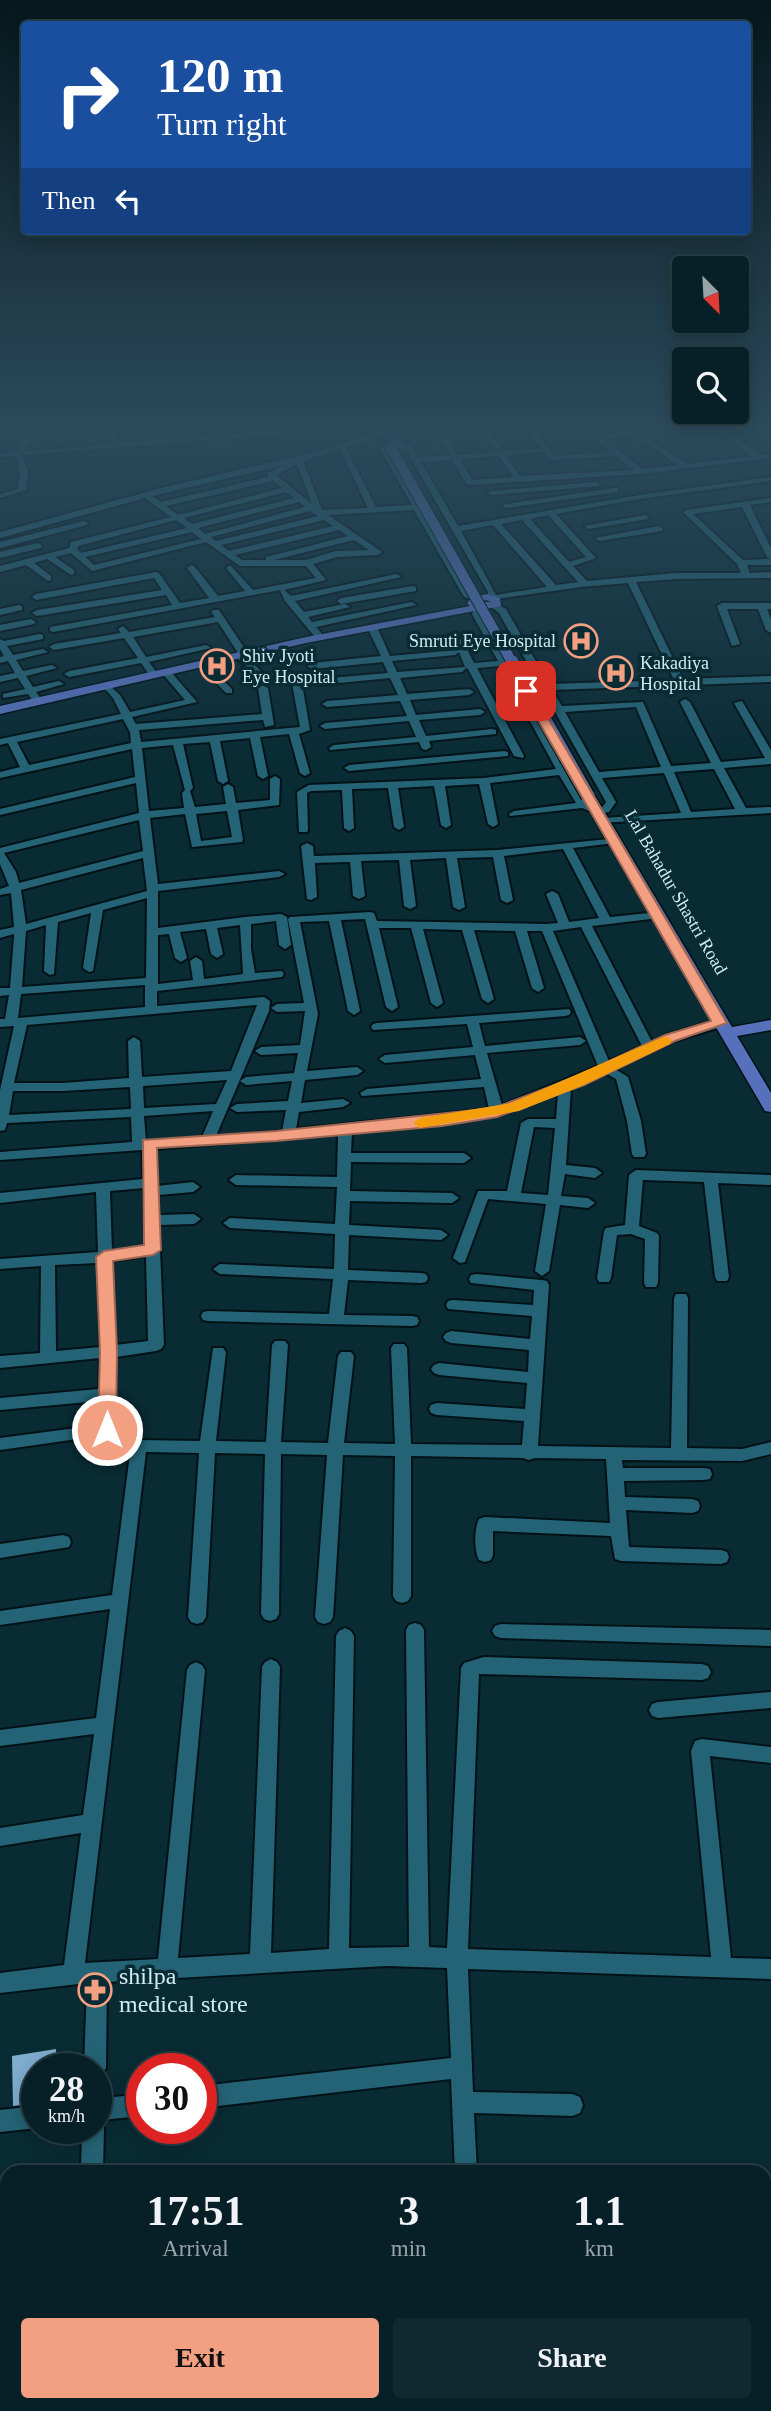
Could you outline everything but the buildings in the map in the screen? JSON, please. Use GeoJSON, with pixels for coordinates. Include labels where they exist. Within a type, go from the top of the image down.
{"type":"FeatureCollection","features":[{"type":"Feature","properties":{"kind":"main road"},"geometry":{"type":"LineString","coordinates":[[449,540],[615,840],[771,1107]]}},
{"type":"Feature","properties":{"kind":"main road"},"geometry":{"type":"LineString","coordinates":[[2,704],[33,695],[107,686],[241,653],[345,606],[494,602]]}},
{"type":"Feature","properties":{"kind":"main road"},"geometry":{"type":"LineString","coordinates":[[2,704],[107,686],[203,664],[314,630],[345,606]]}},
{"type":"Feature","properties":{"kind":"main road","name":"Lal Bahadur Shastri Road"},"geometry":{"type":"LineString","coordinates":[[598,808],[727,1029],[771,1091]]}},
{"type":"Feature","properties":{"kind":"main road"},"geometry":{"type":"LineString","coordinates":[[727,1029],[771,1025]]}},
{"type":"Feature","properties":{"kind":"street"},"geometry":{"type":"LineString","coordinates":[[0,545],[22,540]]}},
{"type":"Feature","properties":{"kind":"street"},"geometry":{"type":"LineString","coordinates":[[65,540],[92,568],[208,540]]}},
{"type":"Feature","properties":{"kind":"street"},"geometry":{"type":"LineString","coordinates":[[75,550],[106,540]]}},
{"type":"Feature","properties":{"kind":"street"},"geometry":{"type":"LineString","coordinates":[[0,569],[131,540]]}},
{"type":"Feature","properties":{"kind":"street"},"geometry":{"type":"LineString","coordinates":[[211,540],[240,563],[253,564],[307,563],[336,554],[377,552],[360,540]]}},
{"type":"Feature","properties":{"kind":"street"},"geometry":{"type":"LineString","coordinates":[[229,554],[289,540]]}},
{"type":"Feature","properties":{"kind":"street"},"geometry":{"type":"LineString","coordinates":[[253,564],[346,540]]}},
{"type":"Feature","properties":{"kind":"street"},"geometry":{"type":"LineString","coordinates":[[435,540],[467,595],[476,603],[477,614],[562,771],[598,808]]}},
{"type":"Feature","properties":{"kind":"street","name":"Lal Bahadur Shastri Road"},"geometry":{"type":"LineString","coordinates":[[461,540],[492,592],[494,602],[503,611],[611,802],[598,808]]}},
{"type":"Feature","properties":{"kind":"street"},"geometry":{"type":"LineString","coordinates":[[510,540],[554,589]]}},
{"type":"Feature","properties":{"kind":"street"},"geometry":{"type":"LineString","coordinates":[[544,540],[586,584]]}},
{"type":"Feature","properties":{"kind":"street"},"geometry":{"type":"LineString","coordinates":[[567,565],[592,558],[575,540]]}},
{"type":"Feature","properties":{"kind":"street"},"geometry":{"type":"LineString","coordinates":[[716,540],[741,563],[747,575]]}},
{"type":"Feature","properties":{"kind":"street"},"geometry":{"type":"LineString","coordinates":[[741,563],[771,559],[762,540]]}},
{"type":"Feature","properties":{"kind":"street"},"geometry":{"type":"LineString","coordinates":[[0,555],[38,546]]}},
{"type":"Feature","properties":{"kind":"street"},"geometry":{"type":"LineString","coordinates":[[50,556],[71,572]]}},
{"type":"Feature","properties":{"kind":"street"},"geometry":{"type":"LineString","coordinates":[[28,562],[48,578]]}},
{"type":"Feature","properties":{"kind":"street"},"geometry":{"type":"LineString","coordinates":[[272,566],[314,630]]}},
{"type":"Feature","properties":{"kind":"street"},"geometry":{"type":"LineString","coordinates":[[292,600],[322,580],[310,566]]}},
{"type":"Feature","properties":{"kind":"street"},"geometry":{"type":"LineString","coordinates":[[191,568],[241,653],[265,684],[271,733]]}},
{"type":"Feature","properties":{"kind":"street"},"geometry":{"type":"LineString","coordinates":[[230,568],[251,593]]}},
{"type":"Feature","properties":{"kind":"street"},"geometry":{"type":"LineString","coordinates":[[36,597],[87,583],[155,573],[178,606]]}},
{"type":"Feature","properties":{"kind":"street"},"geometry":{"type":"LineString","coordinates":[[494,602],[586,584],[676,576],[771,576]]}},
{"type":"Feature","properties":{"kind":"street"},"geometry":{"type":"LineString","coordinates":[[494,602],[632,582],[771,576]]}},
{"type":"Feature","properties":{"kind":"street"},"geometry":{"type":"LineString","coordinates":[[345,606],[397,577]]}},
{"type":"Feature","properties":{"kind":"street"},"geometry":{"type":"LineString","coordinates":[[632,582],[680,682]]}},
{"type":"Feature","properties":{"kind":"street"},"geometry":{"type":"LineString","coordinates":[[87,583],[115,617],[153,674]]}},
{"type":"Feature","properties":{"kind":"street"},"geometry":{"type":"LineString","coordinates":[[292,600],[345,606],[413,589]]}},
{"type":"Feature","properties":{"kind":"street"},"geometry":{"type":"LineString","coordinates":[[0,628],[101,603],[168,592]]}},
{"type":"Feature","properties":{"kind":"street"},"geometry":{"type":"LineString","coordinates":[[53,629],[178,606],[214,603],[251,593],[345,606],[412,605]]}},
{"type":"Feature","properties":{"kind":"street"},"geometry":{"type":"LineString","coordinates":[[345,606],[386,659],[432,760]]}},
{"type":"Feature","properties":{"kind":"street"},"geometry":{"type":"LineString","coordinates":[[735,644],[722,606],[766,606],[771,630]]}},
{"type":"Feature","properties":{"kind":"street"},"geometry":{"type":"LineString","coordinates":[[0,612],[19,608]]}},
{"type":"Feature","properties":{"kind":"street"},"geometry":{"type":"LineString","coordinates":[[54,647],[220,619]]}},
{"type":"Feature","properties":{"kind":"street"},"geometry":{"type":"LineString","coordinates":[[40,637],[0,643],[5,659],[21,674],[33,695],[59,684]]}},
{"type":"Feature","properties":{"kind":"street"},"geometry":{"type":"LineString","coordinates":[[141,656],[198,640]]}},
{"type":"Feature","properties":{"kind":"street"},"geometry":{"type":"LineString","coordinates":[[312,666],[386,659],[457,647],[466,668],[519,756]]}},
{"type":"Feature","properties":{"kind":"street"},"geometry":{"type":"LineString","coordinates":[[69,669],[206,648]]}},
{"type":"Feature","properties":{"kind":"street"},"geometry":{"type":"LineString","coordinates":[[5,659],[43,652]]}},
{"type":"Feature","properties":{"kind":"street"},"geometry":{"type":"LineString","coordinates":[[318,682],[503,663]]}},
{"type":"Feature","properties":{"kind":"street"},"geometry":{"type":"LineString","coordinates":[[203,664],[229,691]]}},
{"type":"Feature","properties":{"kind":"street"},"geometry":{"type":"LineString","coordinates":[[0,679],[52,668]]}},
{"type":"Feature","properties":{"kind":"street"},"geometry":{"type":"LineString","coordinates":[[26,769],[5,741],[192,702],[167,673]]}},
{"type":"Feature","properties":{"kind":"street"},"geometry":{"type":"LineString","coordinates":[[0,775],[137,745],[305,730],[296,678]]}},
{"type":"Feature","properties":{"kind":"street"},"geometry":{"type":"LineString","coordinates":[[546,687],[771,678]]}},
{"type":"Feature","properties":{"kind":"street"},"geometry":{"type":"LineString","coordinates":[[107,686],[127,715],[137,745],[153,891],[151,1012]]}},
{"type":"Feature","properties":{"kind":"street"},"geometry":{"type":"LineString","coordinates":[[327,704],[469,692]]}},
{"type":"Feature","properties":{"kind":"street"},"geometry":{"type":"LineString","coordinates":[[685,702],[742,812]]}},
{"type":"Feature","properties":{"kind":"street"},"geometry":{"type":"LineString","coordinates":[[596,775],[771,760],[739,702]]}},
{"type":"Feature","properties":{"kind":"street"},"geometry":{"type":"LineString","coordinates":[[558,709],[640,704],[687,816]]}},
{"type":"Feature","properties":{"kind":"street"},"geometry":{"type":"LineString","coordinates":[[325,726],[480,712]]}},
{"type":"Feature","properties":{"kind":"street"},"geometry":{"type":"LineString","coordinates":[[132,727],[267,717]]}},
{"type":"Feature","properties":{"kind":"street"},"geometry":{"type":"LineString","coordinates":[[293,731],[305,773]]}},
{"type":"Feature","properties":{"kind":"street"},"geometry":{"type":"LineString","coordinates":[[334,748],[492,732]]}},
{"type":"Feature","properties":{"kind":"street"},"geometry":{"type":"LineString","coordinates":[[0,1126],[7,1087],[22,929],[9,867],[0,853],[145,815],[275,803],[254,734]]}},
{"type":"Feature","properties":{"kind":"street"},"geometry":{"type":"LineString","coordinates":[[177,741],[196,845],[238,841],[233,806],[214,738]]}},
{"type":"Feature","properties":{"kind":"street"},"geometry":{"type":"LineString","coordinates":[[349,768],[504,754]]}},
{"type":"Feature","properties":{"kind":"street"},"geometry":{"type":"LineString","coordinates":[[303,830],[304,789],[484,781],[562,771]]}},
{"type":"Feature","properties":{"kind":"street"},"geometry":{"type":"LineString","coordinates":[[0,812],[141,779]]}},
{"type":"Feature","properties":{"kind":"street"},"geometry":{"type":"LineString","coordinates":[[484,781],[493,824]]}},
{"type":"Feature","properties":{"kind":"street"},"geometry":{"type":"LineString","coordinates":[[439,784],[446,825]]}},
{"type":"Feature","properties":{"kind":"street"},"geometry":{"type":"LineString","coordinates":[[393,786],[399,827]]}},
{"type":"Feature","properties":{"kind":"street"},"geometry":{"type":"LineString","coordinates":[[347,787],[349,828]]}},
{"type":"Feature","properties":{"kind":"street"},"geometry":{"type":"LineString","coordinates":[[514,814],[598,808],[687,816],[771,810]]}},
{"type":"Feature","properties":{"kind":"street"},"geometry":{"type":"LineString","coordinates":[[309,860],[498,853],[615,840]]}},
{"type":"Feature","properties":{"kind":"street"},"geometry":{"type":"LineString","coordinates":[[307,846],[311,897]]}},
{"type":"Feature","properties":{"kind":"street"},"geometry":{"type":"LineString","coordinates":[[566,847],[606,920]]}},
{"type":"Feature","properties":{"kind":"street"},"geometry":{"type":"LineString","coordinates":[[0,892],[148,853]]}},
{"type":"Feature","properties":{"kind":"street"},"geometry":{"type":"LineString","coordinates":[[498,853],[507,900]]}},
{"type":"Feature","properties":{"kind":"street"},"geometry":{"type":"LineString","coordinates":[[451,854],[458,907]]}},
{"type":"Feature","properties":{"kind":"street"},"geometry":{"type":"LineString","coordinates":[[404,856],[410,906]]}},
{"type":"Feature","properties":{"kind":"street"},"geometry":{"type":"LineString","coordinates":[[355,858],[359,896]]}},
{"type":"Feature","properties":{"kind":"street"},"geometry":{"type":"LineString","coordinates":[[0,934],[97,909],[153,891],[278,874]]}},
{"type":"Feature","properties":{"kind":"street"},"geometry":{"type":"LineString","coordinates":[[552,894],[565,926]]}},
{"type":"Feature","properties":{"kind":"street"},"geometry":{"type":"LineString","coordinates":[[89,968],[97,909]]}},
{"type":"Feature","properties":{"kind":"street"},"geometry":{"type":"LineString","coordinates":[[288,1135],[307,1048],[311,1007],[295,919],[370,915],[392,1007]]}},
{"type":"Feature","properties":{"kind":"street"},"geometry":{"type":"LineString","coordinates":[[372,924],[546,928],[659,915]]}},
{"type":"Feature","properties":{"kind":"street"},"geometry":{"type":"LineString","coordinates":[[334,916],[354,1011]]}},
{"type":"Feature","properties":{"kind":"street"},"geometry":{"type":"LineString","coordinates":[[153,932],[281,917],[285,945]]}},
{"type":"Feature","properties":{"kind":"street"},"geometry":{"type":"LineString","coordinates":[[50,971],[52,920]]}},
{"type":"Feature","properties":{"kind":"street"},"geometry":{"type":"LineString","coordinates":[[245,920],[249,977]]}},
{"type":"Feature","properties":{"kind":"street"},"geometry":{"type":"LineString","coordinates":[[585,923],[649,1048]]}},
{"type":"Feature","properties":{"kind":"street"},"geometry":{"type":"LineString","coordinates":[[416,924],[437,1003]]}},
{"type":"Feature","properties":{"kind":"street"},"geometry":{"type":"LineString","coordinates":[[211,925],[217,954]]}},
{"type":"Feature","properties":{"kind":"street"},"geometry":{"type":"LineString","coordinates":[[467,926],[488,999]]}},
{"type":"Feature","properties":{"kind":"street"},"geometry":{"type":"LineString","coordinates":[[520,927],[538,988]]}},
{"type":"Feature","properties":{"kind":"street"},"geometry":{"type":"LineString","coordinates":[[546,928],[606,1069],[622,1077],[634,1121],[639,1154]]}},
{"type":"Feature","properties":{"kind":"street"},"geometry":{"type":"LineString","coordinates":[[174,930],[181,958]]}},
{"type":"Feature","properties":{"kind":"street"},"geometry":{"type":"LineString","coordinates":[[196,961],[199,983]]}},
{"type":"Feature","properties":{"kind":"street"},"geometry":{"type":"LineString","coordinates":[[0,992],[199,983],[278,974]]}},
{"type":"Feature","properties":{"kind":"street"},"geometry":{"type":"LineString","coordinates":[[11,1023],[264,1001],[241,1078],[208,1139]]}},
{"type":"Feature","properties":{"kind":"street"},"geometry":{"type":"LineString","coordinates":[[277,1008],[311,1007]]}},
{"type":"Feature","properties":{"kind":"street"},"geometry":{"type":"LineString","coordinates":[[377,1027],[565,1012]]}},
{"type":"Feature","properties":{"kind":"street"},"geometry":{"type":"LineString","coordinates":[[472,1020],[497,1112]]}},
{"type":"Feature","properties":{"kind":"street"},"geometry":{"type":"LineString","coordinates":[[0,1156],[288,1135],[497,1112],[565,1087],[670,1038],[727,1029]]}},
{"type":"Feature","properties":{"kind":"street"},"geometry":{"type":"LineString","coordinates":[[0,1363],[156,1345],[153,1220],[138,1111],[134,1041]]}},
{"type":"Feature","properties":{"kind":"street"},"geometry":{"type":"LineString","coordinates":[[385,1059],[580,1041]]}},
{"type":"Feature","properties":{"kind":"street"},"geometry":{"type":"LineString","coordinates":[[261,1051],[307,1048]]}},
{"type":"Feature","properties":{"kind":"street"},"geometry":{"type":"LineString","coordinates":[[7,1087],[300,1077],[357,1071]]}},
{"type":"Feature","properties":{"kind":"street"},"geometry":{"type":"LineString","coordinates":[[366,1093],[489,1082]]}},
{"type":"Feature","properties":{"kind":"street"},"geometry":{"type":"LineString","coordinates":[[542,1271],[559,1169],[565,1087]]}},
{"type":"Feature","properties":{"kind":"street"},"geometry":{"type":"LineString","coordinates":[[237,1108],[343,1103]]}},
{"type":"Feature","properties":{"kind":"street"},"geometry":{"type":"LineString","coordinates":[[1,1112],[61,1118],[212,1107]]}},
{"type":"Feature","properties":{"kind":"street"},"geometry":{"type":"LineString","coordinates":[[513,1196],[528,1123],[564,1124]]}},
{"type":"Feature","properties":{"kind":"street"},"geometry":{"type":"LineString","coordinates":[[336,1320],[341,1275],[345,1129]]}},
{"type":"Feature","properties":{"kind":"street"},"geometry":{"type":"LineString","coordinates":[[344,1157],[464,1158]]}},
{"type":"Feature","properties":{"kind":"street"},"geometry":{"type":"LineString","coordinates":[[559,1169],[595,1173]]}},
{"type":"Feature","properties":{"kind":"street"},"geometry":{"type":"LineString","coordinates":[[632,1228],[636,1175],[771,1180]]}},
{"type":"Feature","properties":{"kind":"street"},"geometry":{"type":"LineString","coordinates":[[710,1178],[722,1277]]}},
{"type":"Feature","properties":{"kind":"street"},"geometry":{"type":"LineString","coordinates":[[236,1181],[452,1198]]}},
{"type":"Feature","properties":{"kind":"street"},"geometry":{"type":"LineString","coordinates":[[0,1198],[103,1187],[193,1187]]}},
{"type":"Feature","properties":{"kind":"street"},"geometry":{"type":"LineString","coordinates":[[0,1444],[107,1430],[108,1352],[103,1187]]}},
{"type":"Feature","properties":{"kind":"street"},"geometry":{"type":"LineString","coordinates":[[460,1258],[483,1194],[588,1203]]}},
{"type":"Feature","properties":{"kind":"street"},"geometry":{"type":"LineString","coordinates":[[153,1220],[194,1219]]}},
{"type":"Feature","properties":{"kind":"street"},"geometry":{"type":"LineString","coordinates":[[230,1223],[441,1235]]}},
{"type":"Feature","properties":{"kind":"street"},"geometry":{"type":"LineString","coordinates":[[604,1278],[611,1231],[632,1228],[652,1236],[651,1283]]}},
{"type":"Feature","properties":{"kind":"street"},"geometry":{"type":"LineString","coordinates":[[0,1264],[104,1257],[153,1250]]}},
{"type":"Feature","properties":{"kind":"street"},"geometry":{"type":"LineString","coordinates":[[48,1262],[48,1358]]}},
{"type":"Feature","properties":{"kind":"street"},"geometry":{"type":"LineString","coordinates":[[220,1269],[421,1278]]}},
{"type":"Feature","properties":{"kind":"street"},"geometry":{"type":"LineString","coordinates":[[476,1279],[542,1285],[529,1454]]}},
{"type":"Feature","properties":{"kind":"street"},"geometry":{"type":"LineString","coordinates":[[679,1455],[681,1298]]}},
{"type":"Feature","properties":{"kind":"street"},"geometry":{"type":"LineString","coordinates":[[453,1305],[540,1311]]}},
{"type":"Feature","properties":{"kind":"street"},"geometry":{"type":"LineString","coordinates":[[208,1316],[412,1321]]}},
{"type":"Feature","properties":{"kind":"street"},"geometry":{"type":"LineString","coordinates":[[451,1337],[537,1345]]}},
{"type":"Feature","properties":{"kind":"street"},"geometry":{"type":"LineString","coordinates":[[270,1614],[273,1449],[280,1345]]}},
{"type":"Feature","properties":{"kind":"street"},"geometry":{"type":"LineString","coordinates":[[399,1348],[403,1451],[402,1596]]}},
{"type":"Feature","properties":{"kind":"street"},"geometry":{"type":"LineString","coordinates":[[197,1618],[207,1448],[218,1352]]}},
{"type":"Feature","properties":{"kind":"street"},"geometry":{"type":"LineString","coordinates":[[324,1617],[335,1450],[346,1356]]}},
{"type":"Feature","properties":{"kind":"street"},"geometry":{"type":"LineString","coordinates":[[439,1369],[535,1378]]}},
{"type":"Feature","properties":{"kind":"street"},"geometry":{"type":"LineString","coordinates":[[0,1404],[107,1394]]}},
{"type":"Feature","properties":{"kind":"street"},"geometry":{"type":"LineString","coordinates":[[437,1409],[532,1415]]}},
{"type":"Feature","properties":{"kind":"street"},"geometry":{"type":"LineString","coordinates":[[73,1974],[139,1446],[679,1455],[742,1455],[771,1448]]}},
{"type":"Feature","properties":{"kind":"street"},"geometry":{"type":"LineString","coordinates":[[614,1454],[621,1554],[721,1557]]}},
{"type":"Feature","properties":{"kind":"street"},"geometry":{"type":"LineString","coordinates":[[615,1475],[704,1474]]}},
{"type":"Feature","properties":{"kind":"street"},"geometry":{"type":"LineString","coordinates":[[617,1503],[692,1506]]}},
{"type":"Feature","properties":{"kind":"street"},"geometry":{"type":"LineString","coordinates":[[485,1555],[485,1524],[619,1530]]}},
{"type":"Feature","properties":{"kind":"street"},"geometry":{"type":"LineString","coordinates":[[0,1551],[63,1542]]}},
{"type":"Feature","properties":{"kind":"street"},"geometry":{"type":"LineString","coordinates":[[0,1618],[118,1601]]}},
{"type":"Feature","properties":{"kind":"street"},"geometry":{"type":"LineString","coordinates":[[415,1630],[419,1957]]}},
{"type":"Feature","properties":{"kind":"street"},"geometry":{"type":"LineString","coordinates":[[501,1631],[771,1638]]}},
{"type":"Feature","properties":{"kind":"street"},"geometry":{"type":"LineString","coordinates":[[339,1959],[345,1636]]}},
{"type":"Feature","properties":{"kind":"street"},"geometry":{"type":"LineString","coordinates":[[466,2165],[457,1959],[470,1668],[484,1665],[702,1672]]}},
{"type":"Feature","properties":{"kind":"street"},"geometry":{"type":"LineString","coordinates":[[260,1964],[271,1667]]}},
{"type":"Feature","properties":{"kind":"street"},"geometry":{"type":"LineString","coordinates":[[167,1969],[196,1670]]}},
{"type":"Feature","properties":{"kind":"street"},"geometry":{"type":"LineString","coordinates":[[658,1710],[771,1700]]}},
{"type":"Feature","properties":{"kind":"street"},"geometry":{"type":"LineString","coordinates":[[0,1738],[103,1725]]}},
{"type":"Feature","properties":{"kind":"street"},"geometry":{"type":"LineString","coordinates":[[722,1968],[700,1751],[702,1747],[715,1747],[771,1755]]}},
{"type":"Feature","properties":{"kind":"street"},"geometry":{"type":"LineString","coordinates":[[0,1837],[91,1823]]}},
{"type":"Feature","properties":{"kind":"street"},"geometry":{"type":"LineString","coordinates":[[0,1983],[73,1974],[419,1957],[771,1969]]}},
{"type":"Feature","properties":{"kind":"street"},"geometry":{"type":"LineString","coordinates":[[94,2053],[97,1973]]}},
{"type":"Feature","properties":{"kind":"street"},"geometry":{"type":"LineString","coordinates":[[217,2096],[462,2067]]}},
{"type":"Feature","properties":{"kind":"street"},"geometry":{"type":"LineString","coordinates":[[463,2102],[572,2105]]}},
{"type":"Feature","properties":{"kind":"street"},"geometry":{"type":"LineString","coordinates":[[0,2122],[21,2119]]}},
{"type":"Feature","properties":{"kind":"street"},"geometry":{"type":"LineString","coordinates":[[92,2165],[93,2144]]}},
{"type":"Feature","properties":{"kind":"slow traffic"},"geometry":{"type":"LineString","coordinates":[[420,1123],[514,1108],[579,1082],[665,1040]]}},
{"type":"Feature","properties":{"kind":"place","name":"Smruti Eye Hospital"},"geometry":{"type":"Point","coordinates":[581,641]}},
{"type":"Feature","properties":{"kind":"place","name":"Shiv Jyoti Eye Hospital"},"geometry":{"type":"Point","coordinates":[217,666]}},
{"type":"Feature","properties":{"kind":"place","name":"Kakadiya Hospital"},"geometry":{"type":"Point","coordinates":[616,673]}},
{"type":"Feature","properties":{"kind":"place","name":"shilpa medical store"},"geometry":{"type":"Point","coordinates":[95,1990]}},
{"type":"Feature","properties":{"kind":"route"},"geometry":{"type":"LineString","coordinates":[[107,1430],[108,1352],[104,1257],[153,1250],[149,1144],[442,1121],[497,1112],[579,1082],[670,1038],[720,1023],[526,691]]}}]}
